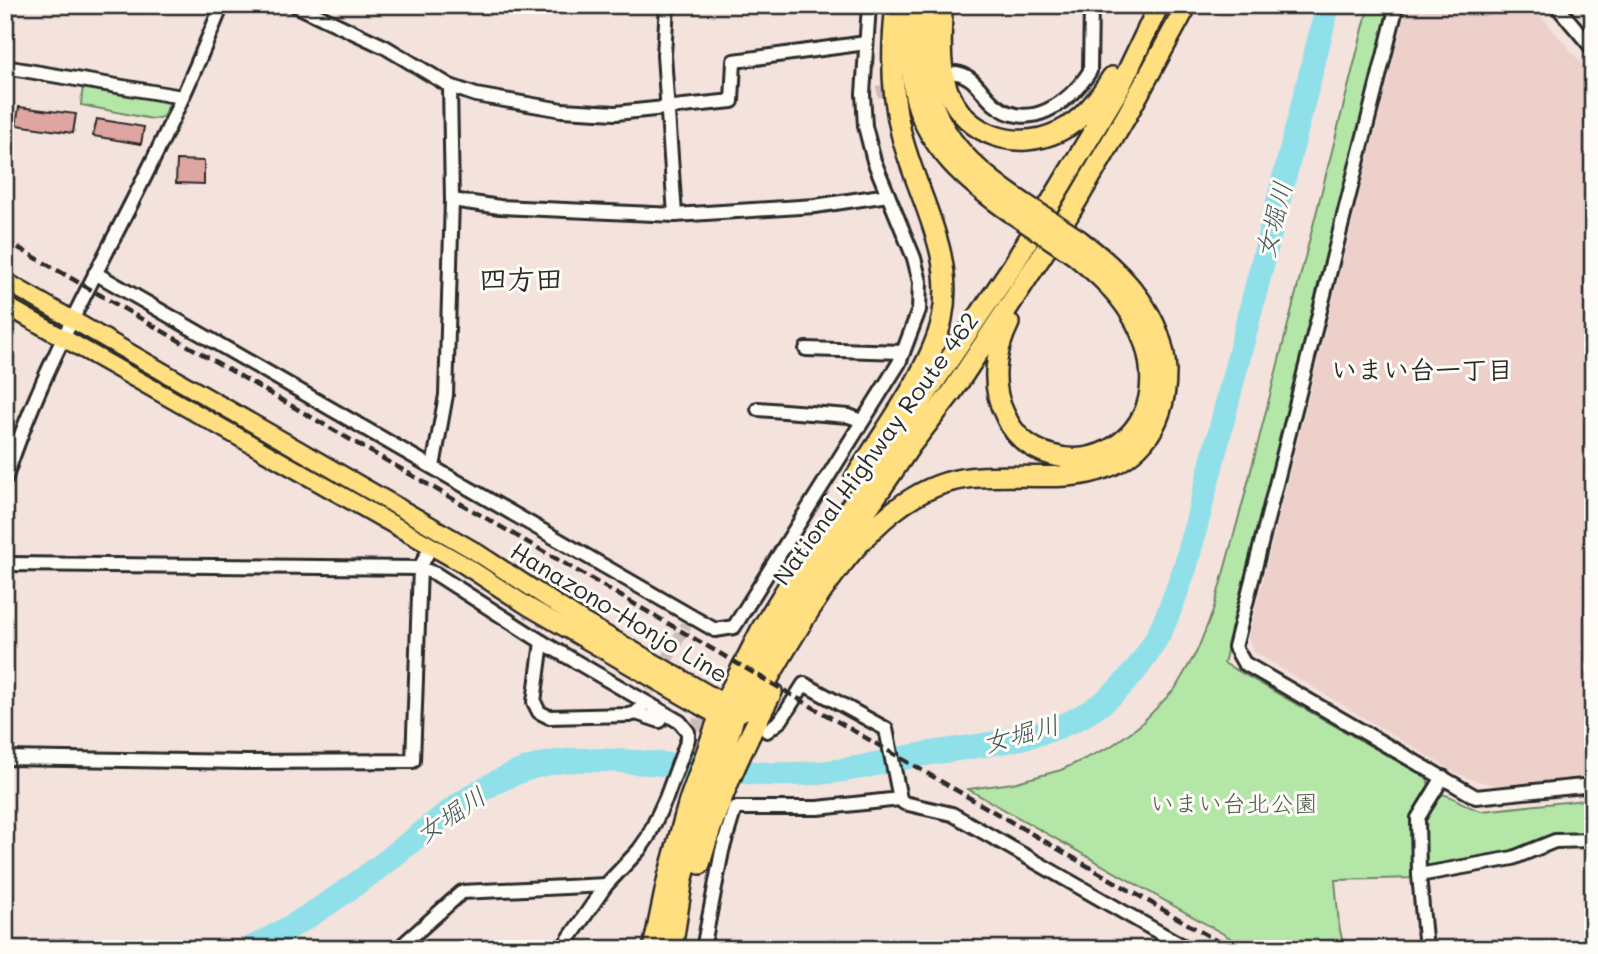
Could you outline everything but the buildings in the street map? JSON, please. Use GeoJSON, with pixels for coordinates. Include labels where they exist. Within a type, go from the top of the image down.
{"type":"FeatureCollection","features":[{"type":"Feature","properties":{"kind":"highway"},"geometry":{"type":"LineString","coordinates":[[790,583],[920,373],[942,321],[945,302],[944,264],[934,225],[907,154],[896,110],[893,64],[897,5]]}},
{"type":"Feature","properties":{"kind":"highway"},"geometry":{"type":"LineString","coordinates":[[726,711],[749,707],[756,700],[827,584],[897,508],[928,489],[944,483],[979,477],[1070,477],[1091,474],[1123,460],[1136,450],[1149,435],[1164,401],[1165,364],[1162,345],[1136,292],[1109,264],[1075,246],[962,174],[936,144],[919,111],[911,73],[909,5]]}},
{"type":"Feature","properties":{"kind":"highway"},"geometry":{"type":"LineString","coordinates":[[926,5],[925,70],[928,90],[938,118],[952,142],[967,160],[1016,207]]}},
{"type":"Feature","properties":{"kind":"highway"},"geometry":{"type":"LineString","coordinates":[[942,5],[942,61],[944,76],[954,102],[971,124],[998,138],[1012,140],[1045,137],[1062,131],[1078,120],[1105,88],[1153,5]]}},
{"type":"Feature","properties":{"kind":"highway","name":"National Highway Route 462"},"geometry":{"type":"LineString","coordinates":[[672,949],[683,878],[704,803],[726,745],[726,711],[762,628],[790,583],[850,506],[1013,265],[1120,87],[1159,5]]}},
{"type":"Feature","properties":{"kind":"highway","name":"National Highway Route 462"},"geometry":{"type":"LineString","coordinates":[[726,711],[801,589],[853,530],[911,445],[953,392],[1069,214],[1187,14]]}},
{"type":"Feature","properties":{"kind":"highway"},"geometry":{"type":"LineString","coordinates":[[1075,246],[1131,313],[1145,344],[1150,393],[1145,408],[1129,435],[1105,453],[1074,459],[1059,458],[1033,448],[1011,427],[998,399],[998,351],[1010,320],[1082,204],[1127,115]]}},
{"type":"Feature","properties":{"kind":"highway"},"geometry":{"type":"LineString","coordinates":[[683,949],[704,803],[726,745],[866,539]]}},
{"type":"Feature","properties":{"kind":"highway","name":"National Highway Route 462"},"geometry":{"type":"LineString","coordinates":[[653,949],[668,877],[704,803]]}},
{"type":"Feature","properties":{"kind":"main road","name":"Hanazono-Honjo Line"},"geometry":{"type":"LineString","coordinates":[[5,281],[473,550],[726,711]]}},
{"type":"Feature","properties":{"kind":"main road","name":"Hanazono-Honjo Line"},"geometry":{"type":"LineString","coordinates":[[5,305],[198,416],[268,452],[530,607],[726,711]]}},
{"type":"Feature","properties":{"kind":"street"},"geometry":{"type":"LineString","coordinates":[[5,480],[24,427],[62,338],[155,156],[222,5]]}},
{"type":"Feature","properties":{"kind":"street"},"geometry":{"type":"LineString","coordinates":[[295,5],[385,47],[450,86],[476,94],[562,110],[616,113],[732,101],[734,61],[866,43]]}},
{"type":"Feature","properties":{"kind":"street"},"geometry":{"type":"LineString","coordinates":[[667,5],[664,55],[675,215]]}},
{"type":"Feature","properties":{"kind":"street"},"geometry":{"type":"LineString","coordinates":[[96,273],[433,467],[689,621],[715,630],[734,627],[903,352],[919,310],[919,282],[915,258],[874,161],[864,127],[863,94],[869,5]]}},
{"type":"Feature","properties":{"kind":"street"},"geometry":{"type":"LineString","coordinates":[[956,73],[971,78],[993,104],[1008,114],[1031,117],[1044,113],[1060,103],[1090,71],[1091,5]]}},
{"type":"Feature","properties":{"kind":"street"},"geometry":{"type":"LineString","coordinates":[[1397,5],[1235,647],[1244,663],[1476,797],[1593,785]]}},
{"type":"Feature","properties":{"kind":"street"},"geometry":{"type":"LineString","coordinates":[[1556,5],[1593,49]]}},
{"type":"Feature","properties":{"kind":"street"},"geometry":{"type":"LineString","coordinates":[[5,67],[182,97]]}},
{"type":"Feature","properties":{"kind":"street"},"geometry":{"type":"LineString","coordinates":[[433,467],[446,396],[453,200],[450,86]]}},
{"type":"Feature","properties":{"kind":"street"},"geometry":{"type":"LineString","coordinates":[[863,94],[877,92]]}},
{"type":"Feature","properties":{"kind":"street"},"geometry":{"type":"LineString","coordinates":[[453,200],[500,206],[675,215],[816,206],[888,195]]}},
{"type":"Feature","properties":{"kind":"street"},"geometry":{"type":"LineString","coordinates":[[806,349],[903,352]]}},
{"type":"Feature","properties":{"kind":"street"},"geometry":{"type":"LineString","coordinates":[[758,409],[849,416],[862,421]]}},
{"type":"Feature","properties":{"kind":"street"},"geometry":{"type":"LineString","coordinates":[[5,758],[246,762],[413,761],[420,568],[431,546]]}},
{"type":"Feature","properties":{"kind":"street"},"geometry":{"type":"LineString","coordinates":[[5,564],[420,568],[436,574],[542,642],[680,722],[688,732],[688,739],[651,831],[639,850],[606,885],[562,949]]}},
{"type":"Feature","properties":{"kind":"street"},"geometry":{"type":"LineString","coordinates":[[542,642],[534,702],[539,712],[549,717],[638,710],[660,721]]}},
{"type":"Feature","properties":{"kind":"street"},"geometry":{"type":"LineString","coordinates":[[767,731],[781,720],[804,684],[884,728],[888,734],[900,796],[904,803],[912,807],[943,810],[952,814],[1188,949]]}},
{"type":"Feature","properties":{"kind":"street"},"geometry":{"type":"LineString","coordinates":[[1426,949],[1419,875],[1418,818],[1443,777]]}},
{"type":"Feature","properties":{"kind":"street"},"geometry":{"type":"LineString","coordinates":[[703,949],[722,851],[735,808],[818,808],[900,796]]}},
{"type":"Feature","properties":{"kind":"street"},"geometry":{"type":"LineString","coordinates":[[1419,875],[1513,858],[1555,841],[1593,840]]}},
{"type":"Feature","properties":{"kind":"street"},"geometry":{"type":"LineString","coordinates":[[398,949],[462,892],[606,885]]}},
{"type":"Feature","properties":{"kind":"shaded area"},"geometry":{"type":"Polygon","coordinates":[[[1407,5],[1531,5],[1593,76],[1593,776],[1497,786],[1456,773],[1254,652],[1248,638],[1407,5]]]}},
{"type":"Feature","properties":{"kind":"green space","name":"いまい台北公園"},"geometry":{"type":"Polygon","coordinates":[[[1369,5],[1390,5],[1224,663],[1427,778],[1430,789],[1413,817],[1416,878],[1335,880],[1344,949],[1250,949],[968,789],[1013,783],[1061,770],[1110,747],[1139,726],[1175,689],[1197,651],[1213,611],[1244,498],[1369,5]]]}},
{"type":"Feature","properties":{"kind":"green space"},"geometry":{"type":"Polygon","coordinates":[[[83,84],[172,98],[163,117],[152,119],[81,105],[83,84]]]}},
{"type":"Feature","properties":{"kind":"green space"},"geometry":{"type":"Polygon","coordinates":[[[1437,794],[1443,794],[1482,811],[1593,799],[1593,834],[1553,836],[1519,851],[1424,867],[1421,822],[1437,794]]]}},
{"type":"Feature","properties":{"kind":"waterway","name":"女堀川"},"geometry":{"type":"LineString","coordinates":[[249,949],[342,894],[477,793],[524,770],[560,761],[592,760],[767,774],[838,771],[1024,737],[1083,716],[1110,697],[1134,672],[1156,639],[1186,565],[1328,5]]}},
{"type":"Feature","properties":{"kind":"tunnel"},"geometry":{"type":"LineString","coordinates":[[877,92],[898,87]]}},
{"type":"Feature","properties":{"kind":"tunnel"},"geometry":{"type":"LineString","coordinates":[[641,707],[686,625]]}},
{"type":"Feature","properties":{"kind":"tunnel"},"geometry":{"type":"LineString","coordinates":[[674,722],[722,727]]}},
{"type":"Feature","properties":{"kind":"railway"},"geometry":{"type":"LineString","coordinates":[[5,240],[1231,949]]}},
{"type":"Feature","properties":{"kind":"district","name":"四方田"},"geometry":{"type":"Point","coordinates":[521,279]}},
{"type":"Feature","properties":{"kind":"district","name":"いまい台一丁目"},"geometry":{"type":"Point","coordinates":[1422,370]}}]}
